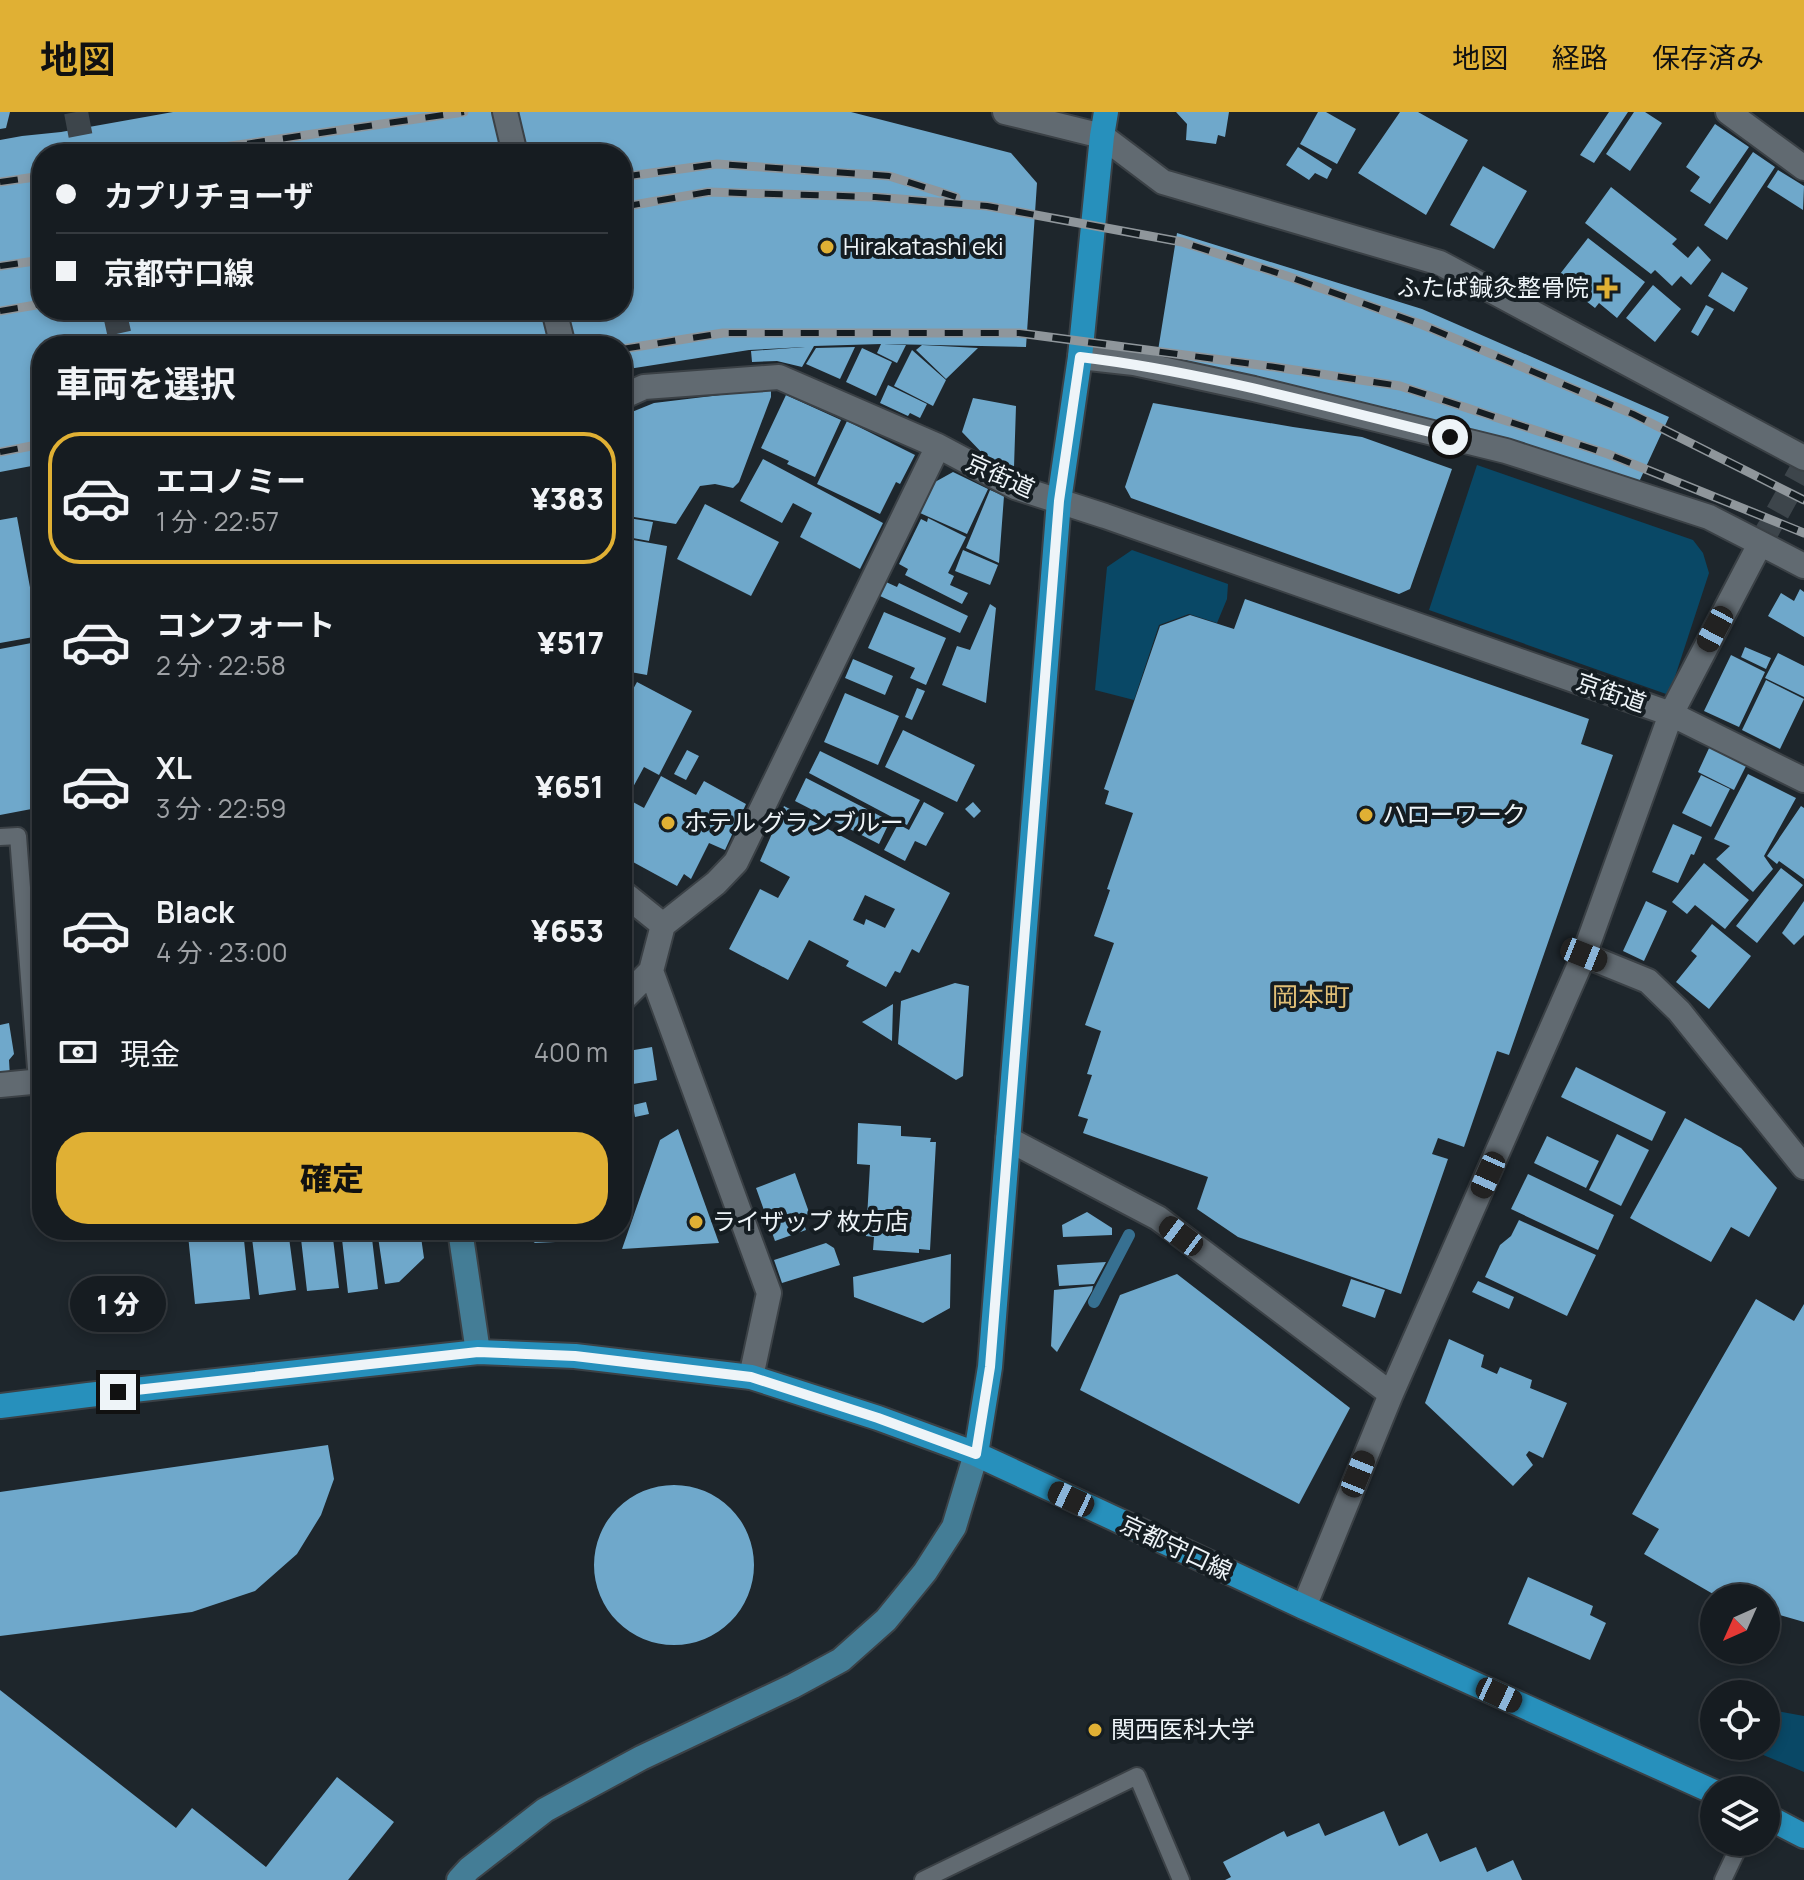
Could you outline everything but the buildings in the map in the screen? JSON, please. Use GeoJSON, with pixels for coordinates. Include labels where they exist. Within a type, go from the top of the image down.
{"type":"FeatureCollection","features":[{"type":"Feature","properties":{"kind":"main road"},"geometry":{"type":"LineString","coordinates":[[976,1454],[990,1367],[1059,501],[1080,357],[1104,124]]}},
{"type":"Feature","properties":{"kind":"main road","name":"京都守口線"},"geometry":{"type":"LineString","coordinates":[[0,1406],[478,1352],[575,1356],[751,1377],[976,1454],[1304,1607],[1700,1786]]}},
{"type":"Feature","properties":{"kind":"main road"},"geometry":{"type":"LineString","coordinates":[[1780,1823],[1804,1836]]}},
{"type":"Feature","properties":{"kind":"street"},"geometry":{"type":"LineString","coordinates":[[505,112],[513,144]]}},
{"type":"Feature","properties":{"kind":"street"},"geometry":{"type":"LineString","coordinates":[[1005,112],[1104,124],[1163,182],[1440,263],[1804,458]]}},
{"type":"Feature","properties":{"kind":"street"},"geometry":{"type":"LineString","coordinates":[[1728,112],[1804,168]]}},
{"type":"Feature","properties":{"kind":"street"},"geometry":{"type":"LineString","coordinates":[[1080,357],[1134,363],[1254,389],[1506,451],[1709,517],[1804,566]]}},
{"type":"Feature","properties":{"kind":"street"},"geometry":{"type":"LineString","coordinates":[[632,392],[644,387],[779,377],[938,446]]}},
{"type":"Feature","properties":{"kind":"street","name":"京街道"},"geometry":{"type":"LineString","coordinates":[[663,925],[716,883],[736,862],[938,446],[1015,487],[1671,714],[1804,780]]}},
{"type":"Feature","properties":{"kind":"street"},"geometry":{"type":"LineString","coordinates":[[1304,1607],[1391,1394],[1584,955],[1671,714],[1760,544]]}},
{"type":"Feature","properties":{"kind":"street"},"geometry":{"type":"LineString","coordinates":[[632,900],[663,925],[651,971],[632,990]]}},
{"type":"Feature","properties":{"kind":"street"},"geometry":{"type":"LineString","coordinates":[[1584,955],[1648,981],[1679,1011],[1804,1167]]}},
{"type":"Feature","properties":{"kind":"street"},"geometry":{"type":"LineString","coordinates":[[651,971],[769,1293],[751,1377]]}},
{"type":"Feature","properties":{"kind":"street"},"geometry":{"type":"LineString","coordinates":[[0,1085],[32,1082]]}},
{"type":"Feature","properties":{"kind":"street"},"geometry":{"type":"LineString","coordinates":[[1008,1139],[1158,1218],[1391,1394]]}},
{"type":"Feature","properties":{"kind":"street"},"geometry":{"type":"LineString","coordinates":[[461,1240],[478,1352]]}},
{"type":"Feature","properties":{"kind":"street"},"geometry":{"type":"LineString","coordinates":[[468,1876],[545,1810],[641,1758],[841,1660],[886,1620],[925,1572],[954,1527],[976,1454]]}},
{"type":"Feature","properties":{"kind":"lane"},"geometry":{"type":"LineString","coordinates":[[0,837],[18,836],[32,999]]}},
{"type":"Feature","properties":{"kind":"lane"},"geometry":{"type":"LineString","coordinates":[[923,1880],[1137,1776],[1181,1880]]}},
{"type":"Feature","properties":{"kind":"lane"},"geometry":{"type":"LineString","coordinates":[[1723,1880],[1734,1856]]}},
{"type":"Feature","properties":{"kind":"shaded area"},"geometry":{"type":"Polygon","coordinates":[[[1477,465],[1693,540],[1703,553],[1709,573],[1669,695],[1429,610],[1477,465]]]}},
{"type":"Feature","properties":{"kind":"shaded area"},"geometry":{"type":"Polygon","coordinates":[[[1132,550],[1228,584],[1227,599],[1217,623],[1189,614],[1159,625],[1134,700],[1095,690],[1107,567],[1132,550]]]}},
{"type":"Feature","properties":{"kind":"shaded area"},"geometry":{"type":"Polygon","coordinates":[[[1780,1712],[1804,1716],[1804,1772],[1775,1760],[1780,1760],[1780,1712]]]}},
{"type":"Feature","properties":{"kind":"waterway"},"geometry":{"type":"LineString","coordinates":[[1094,1302],[1129,1235]]}},
{"type":"Feature","properties":{"kind":"tunnel"},"geometry":{"type":"LineString","coordinates":[[76,112],[82,144]]}},
{"type":"Feature","properties":{"kind":"tunnel"},"geometry":{"type":"LineString","coordinates":[[116,320],[120,336]]}},
{"type":"Feature","properties":{"kind":"tunnel"},"geometry":{"type":"LineString","coordinates":[[1760,544],[1804,465]]}},
{"type":"Feature","properties":{"kind":"railway"},"geometry":{"type":"LineString","coordinates":[[245,144],[464,112]]}},
{"type":"Feature","properties":{"kind":"railway"},"geometry":{"type":"LineString","coordinates":[[632,176],[717,164],[889,176],[956,197]]}},
{"type":"Feature","properties":{"kind":"railway"},"geometry":{"type":"LineString","coordinates":[[0,182],[32,177]]}},
{"type":"Feature","properties":{"kind":"railway"},"geometry":{"type":"LineString","coordinates":[[632,205],[708,192],[875,197],[987,206],[1182,242],[1423,325],[1633,414],[1804,500]]}},
{"type":"Feature","properties":{"kind":"railway"},"geometry":{"type":"LineString","coordinates":[[0,266],[32,261]]}},
{"type":"Feature","properties":{"kind":"railway"},"geometry":{"type":"LineString","coordinates":[[0,311],[32,306]]}},
{"type":"Feature","properties":{"kind":"railway"},"geometry":{"type":"LineString","coordinates":[[632,347],[723,333],[1019,333],[1400,386],[1608,454],[1804,533]]}},
{"type":"Feature","properties":{"kind":"railway"},"geometry":{"type":"LineString","coordinates":[[0,452],[32,446]]}},
{"type":"Feature","properties":{"kind":"place","name":"Hirakatashi eki"},"geometry":{"type":"Point","coordinates":[827,247]}},
{"type":"Feature","properties":{"kind":"place","name":"ふたば鍼灸整骨院"},"geometry":{"type":"Point","coordinates":[1607,288]}},
{"type":"Feature","properties":{"kind":"place","name":"ハローワーク"},"geometry":{"type":"Point","coordinates":[1366,815]}},
{"type":"Feature","properties":{"kind":"place","name":"ホテル グランブルー"},"geometry":{"type":"Point","coordinates":[668,823]}},
{"type":"Feature","properties":{"kind":"place","name":"ライザップ 枚方店"},"geometry":{"type":"Point","coordinates":[696,1222]}},
{"type":"Feature","properties":{"kind":"place","name":"関西医科大学"},"geometry":{"type":"Point","coordinates":[1095,1730]}},
{"type":"Feature","properties":{"kind":"district","name":"岡本町"},"geometry":{"type":"Point","coordinates":[1311,997]}},
{"type":"Feature","properties":{"kind":"route"},"geometry":{"type":"LineString","coordinates":[[118,1392],[478,1352],[575,1356],[751,1377],[976,1454],[990,1367],[1059,501],[1080,357],[1134,363],[1450,437]]}}]}
